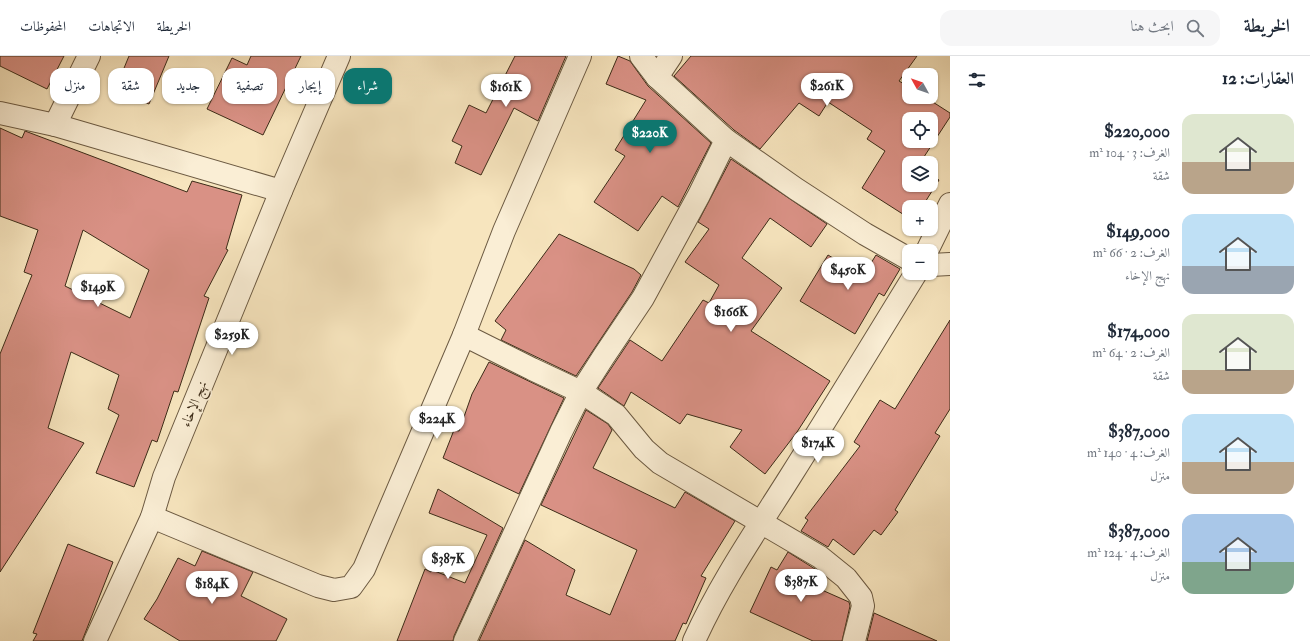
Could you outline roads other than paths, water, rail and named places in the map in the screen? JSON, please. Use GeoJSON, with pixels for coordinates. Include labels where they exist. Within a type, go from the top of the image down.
{"type":"FeatureCollection","features":[{"type":"Feature","properties":{"kind":"street"},"geometry":{"type":"LineString","coordinates":[[55,125],[89,56]]}},
{"type":"Feature","properties":{"kind":"street","name":"نهج الإخاء"},"geometry":{"type":"LineString","coordinates":[[95,641],[152,517],[164,477],[281,191],[339,56]]}},
{"type":"Feature","properties":{"kind":"street"},"geometry":{"type":"LineString","coordinates":[[152,517],[318,586],[334,590],[351,587],[364,569],[464,335],[504,231],[580,56]]}},
{"type":"Feature","properties":{"kind":"street"},"geometry":{"type":"LineString","coordinates":[[641,56],[657,77],[726,140],[802,193],[865,234],[902,255]]}},
{"type":"Feature","properties":{"kind":"street"},"geometry":{"type":"LineString","coordinates":[[657,77],[671,56]]}},
{"type":"Feature","properties":{"kind":"street"},"geometry":{"type":"LineString","coordinates":[[0,113],[55,125],[281,191]]}},
{"type":"Feature","properties":{"kind":"street"},"geometry":{"type":"LineString","coordinates":[[465,641],[561,432],[581,392],[642,298],[699,195],[726,140]]}},
{"type":"Feature","properties":{"kind":"street"},"geometry":{"type":"LineString","coordinates":[[930,244],[950,204]]}},
{"type":"Feature","properties":{"kind":"street"},"geometry":{"type":"LineString","coordinates":[[938,265],[950,264]]}},
{"type":"Feature","properties":{"kind":"street"},"geometry":{"type":"LineString","coordinates":[[694,641],[708,611],[729,573],[836,404],[912,280]]}},
{"type":"Feature","properties":{"kind":"street"},"geometry":{"type":"LineString","coordinates":[[464,335],[581,392],[616,415],[644,449],[660,463],[820,557],[846,578],[862,598],[863,606],[854,641]]}}]}
